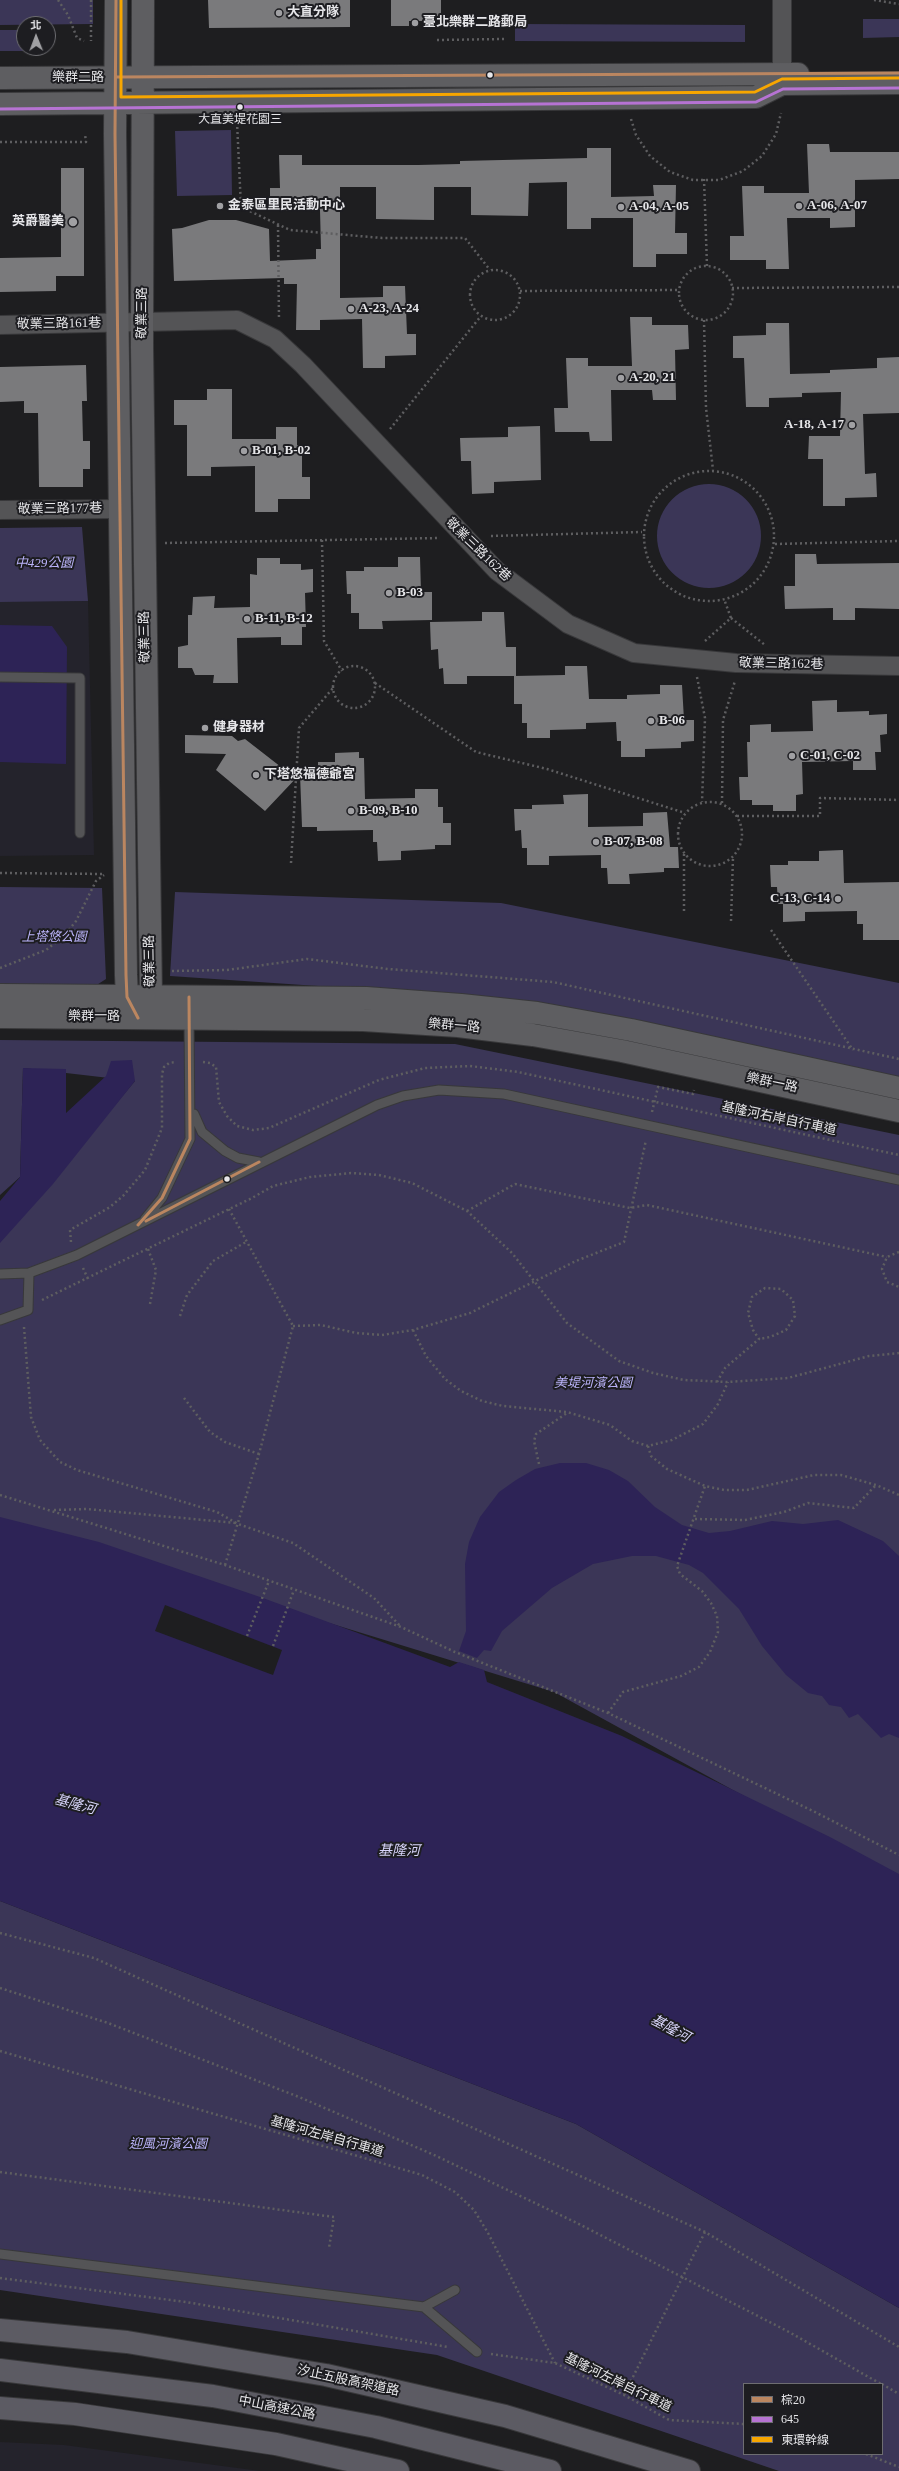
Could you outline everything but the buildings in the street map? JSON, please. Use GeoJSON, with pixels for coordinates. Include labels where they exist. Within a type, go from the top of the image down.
{"type":"FeatureCollection","features":[{"type":"Feature","properties":{"kind":"highway","name":"汐止五股高架道路"},"geometry":{"type":"LineString","coordinates":[[0,2330],[127,2342],[326,2375],[505,2416],[689,2471]]}},
{"type":"Feature","properties":{"kind":"highway","name":"中山高速公路"},"geometry":{"type":"LineString","coordinates":[[0,2370],[213,2396],[376,2426],[550,2471]]}},
{"type":"Feature","properties":{"kind":"highway"},"geometry":{"type":"LineString","coordinates":[[0,2408],[75,2414],[276,2444],[398,2471]]}},
{"type":"Feature","properties":{"kind":"street","name":"敬業三路"},"geometry":{"type":"LineString","coordinates":[[116,0],[120,509],[127,997],[138,1018]]}},
{"type":"Feature","properties":{"kind":"street","name":"敬業三路"},"geometry":{"type":"LineString","coordinates":[[138,1018],[150,996],[142,322],[144,77],[143,0]]}},
{"type":"Feature","properties":{"kind":"street"},"geometry":{"type":"LineString","coordinates":[[782,0],[783,79]]}},
{"type":"Feature","properties":{"kind":"street","name":"樂群二路"},"geometry":{"type":"LineString","coordinates":[[0,104],[756,97],[783,79],[899,73]]}},
{"type":"Feature","properties":{"kind":"street","name":"樂群二路"},"geometry":{"type":"LineString","coordinates":[[0,78],[783,79],[899,83]]}},
{"type":"Feature","properties":{"kind":"street","name":"敬業三路162巷"},"geometry":{"type":"LineString","coordinates":[[118,323],[237,320],[275,339],[303,365],[497,572],[568,624],[634,653],[736,663],[899,666]]}},
{"type":"Feature","properties":{"kind":"street","name":"敬業三路161巷"},"geometry":{"type":"LineString","coordinates":[[0,325],[118,323]]}},
{"type":"Feature","properties":{"kind":"street","name":"敬業三路177巷"},"geometry":{"type":"LineString","coordinates":[[0,510],[120,509]]}},
{"type":"Feature","properties":{"kind":"street","name":"樂群一路"},"geometry":{"type":"LineString","coordinates":[[0,995],[366,998],[537,1013],[631,1030],[899,1088]]}},
{"type":"Feature","properties":{"kind":"street","name":"樂群一路"},"geometry":{"type":"LineString","coordinates":[[0,1017],[363,1020],[458,1026],[533,1035],[622,1051],[899,1111]]}},
{"type":"Feature","properties":{"kind":"lane"},"geometry":{"type":"LineString","coordinates":[[0,677],[80,678],[80,833]]}},
{"type":"Feature","properties":{"kind":"lane"},"geometry":{"type":"LineString","coordinates":[[138,1225],[162,1198],[174,1178],[190,1139],[191,1105],[189,997]]}},
{"type":"Feature","properties":{"kind":"lane"},"geometry":{"type":"LineString","coordinates":[[0,1274],[29,1273],[77,1255],[259,1162],[377,1105],[403,1096],[439,1090],[504,1094],[899,1180]]}},
{"type":"Feature","properties":{"kind":"lane"},"geometry":{"type":"LineString","coordinates":[[191,1105],[196,1123],[213,1142],[238,1158],[259,1162]]}},
{"type":"Feature","properties":{"kind":"lane"},"geometry":{"type":"LineString","coordinates":[[0,1320],[28,1310],[29,1273]]}},
{"type":"Feature","properties":{"kind":"lane"},"geometry":{"type":"LineString","coordinates":[[0,2254],[424,2307],[477,2352]]}},
{"type":"Feature","properties":{"kind":"lane"},"geometry":{"type":"LineString","coordinates":[[424,2307],[455,2290]]}},
{"type":"Feature","properties":{"kind":"path"},"geometry":{"type":"LineString","coordinates":[[58,0],[68,15],[77,38],[84,41]]}},
{"type":"Feature","properties":{"kind":"path"},"geometry":{"type":"LineString","coordinates":[[91,0],[91,41]]}},
{"type":"Feature","properties":{"kind":"path"},"geometry":{"type":"LineString","coordinates":[[874,0],[899,4]]}},
{"type":"Feature","properties":{"kind":"path"},"geometry":{"type":"LineString","coordinates":[[437,40],[504,39]]}},
{"type":"Feature","properties":{"kind":"path"},"geometry":{"type":"LineString","coordinates":[[630,115],[636,135],[650,156],[670,172],[693,180],[719,180],[743,171],[762,156],[776,134],[782,113]]}},
{"type":"Feature","properties":{"kind":"path"},"geometry":{"type":"LineString","coordinates":[[237,122],[241,207],[290,230],[382,238],[465,238],[490,270]]}},
{"type":"Feature","properties":{"kind":"path"},"geometry":{"type":"LineString","coordinates":[[0,142],[86,142],[86,134]]}},
{"type":"Feature","properties":{"kind":"path"},"geometry":{"type":"LineString","coordinates":[[704,180],[708,266]]}},
{"type":"Feature","properties":{"kind":"path"},"geometry":{"type":"LineString","coordinates":[[278,225],[279,325]]}},
{"type":"Feature","properties":{"kind":"path"},"geometry":{"type":"LineString","coordinates":[[708,266],[724,273],[732,288],[730,305],[725,312],[717,317],[704,320],[692,316],[685,310],[681,302],[679,290],[684,277],[690,271],[708,266]]}},
{"type":"Feature","properties":{"kind":"path"},"geometry":{"type":"LineString","coordinates":[[490,270],[506,272],[518,283],[520,291],[517,307],[505,318],[498,320],[481,316],[471,302],[471,286],[479,276],[490,270]]}},
{"type":"Feature","properties":{"kind":"path"},"geometry":{"type":"LineString","coordinates":[[732,288],[899,287]]}},
{"type":"Feature","properties":{"kind":"path"},"geometry":{"type":"LineString","coordinates":[[520,291],[679,290]]}},
{"type":"Feature","properties":{"kind":"path"},"geometry":{"type":"LineString","coordinates":[[390,429],[481,316]]}},
{"type":"Feature","properties":{"kind":"path"},"geometry":{"type":"LineString","coordinates":[[704,320],[706,408],[713,470]]}},
{"type":"Feature","properties":{"kind":"path"},"geometry":{"type":"LineString","coordinates":[[713,470],[734,475],[752,486],[766,503],[774,523],[775,544],[769,564],[756,582],[739,595],[724,599],[696,600],[676,593],[659,579],[648,560],[642,532],[646,517],[656,498],[671,482],[691,473],[713,470]]}},
{"type":"Feature","properties":{"kind":"path"},"geometry":{"type":"LineString","coordinates":[[165,543],[464,538],[642,532]]}},
{"type":"Feature","properties":{"kind":"path"},"geometry":{"type":"LineString","coordinates":[[322,540],[324,641],[342,670]]}},
{"type":"Feature","properties":{"kind":"path"},"geometry":{"type":"LineString","coordinates":[[775,544],[899,540]]}},
{"type":"Feature","properties":{"kind":"path"},"geometry":{"type":"LineString","coordinates":[[724,599],[731,618],[769,648]]}},
{"type":"Feature","properties":{"kind":"path"},"geometry":{"type":"LineString","coordinates":[[704,642],[731,618]]}},
{"type":"Feature","properties":{"kind":"path"},"geometry":{"type":"LineString","coordinates":[[694,659],[705,718],[702,802]]}},
{"type":"Feature","properties":{"kind":"path"},"geometry":{"type":"LineString","coordinates":[[722,803],[723,720],[734,684],[736,663]]}},
{"type":"Feature","properties":{"kind":"path"},"geometry":{"type":"LineString","coordinates":[[291,862],[299,728],[333,688],[337,675],[342,670],[354,666],[361,668],[373,677],[375,683],[375,690],[369,703],[356,708],[343,705],[335,694],[333,688]]}},
{"type":"Feature","properties":{"kind":"path"},"geometry":{"type":"LineString","coordinates":[[375,683],[476,752],[547,769],[685,813]]}},
{"type":"Feature","properties":{"kind":"path"},"geometry":{"type":"LineString","coordinates":[[737,816],[820,816],[820,798],[899,800]]}},
{"type":"Feature","properties":{"kind":"path"},"geometry":{"type":"LineString","coordinates":[[684,854],[697,863],[713,866],[724,863],[733,857],[740,848],[743,837],[737,816],[722,803],[702,802],[693,806],[685,813],[679,822],[677,833],[679,844],[684,854],[684,912]]}},
{"type":"Feature","properties":{"kind":"path"},"geometry":{"type":"LineString","coordinates":[[731,921],[733,857]]}},
{"type":"Feature","properties":{"kind":"path"},"geometry":{"type":"LineString","coordinates":[[0,873],[106,874],[96,881],[76,920],[64,936],[46,950],[0,968]]}},
{"type":"Feature","properties":{"kind":"path"},"geometry":{"type":"LineString","coordinates":[[771,930],[853,1050]]}},
{"type":"Feature","properties":{"kind":"path"},"geometry":{"type":"LineString","coordinates":[[69,1237],[70,1230],[110,1207],[124,1196],[146,1170],[162,1128],[164,1067],[169,1063],[190,1062]]}},
{"type":"Feature","properties":{"kind":"path","name":"基隆河右岸自行車道"},"geometry":{"type":"LineString","coordinates":[[190,1062],[210,1063],[216,1067],[220,1102],[227,1116],[237,1126],[253,1130],[269,1128],[379,1080],[425,1068],[470,1066],[518,1072],[899,1155]]}},
{"type":"Feature","properties":{"kind":"path"},"geometry":{"type":"LineString","coordinates":[[652,1113],[658,1087],[693,1094],[694,1090]]}},
{"type":"Feature","properties":{"kind":"path"},"geometry":{"type":"LineString","coordinates":[[293,1326],[321,1325],[356,1333],[382,1335],[413,1330],[470,1313],[576,1261],[624,1242],[630,1208],[648,1135]]}},
{"type":"Feature","properties":{"kind":"path"},"geometry":{"type":"LineString","coordinates":[[401,1627],[374,1598],[293,1543],[238,1524],[217,1512],[77,1470],[60,1462],[40,1440],[31,1417],[24,1325],[28,1310],[45,1298],[148,1249],[273,1186],[310,1177],[351,1173],[379,1175],[412,1183],[467,1211],[512,1253],[567,1323],[619,1361],[652,1373],[684,1380],[717,1382],[788,1378],[869,1356],[899,1353]]}},
{"type":"Feature","properties":{"kind":"path"},"geometry":{"type":"LineString","coordinates":[[467,1211],[515,1184],[630,1208],[647,1205],[887,1257]]}},
{"type":"Feature","properties":{"kind":"path"},"geometry":{"type":"LineString","coordinates":[[225,1565],[258,1454],[293,1326],[229,1209]]}},
{"type":"Feature","properties":{"kind":"path"},"geometry":{"type":"LineString","coordinates":[[180,1316],[188,1294],[213,1260],[246,1242]]}},
{"type":"Feature","properties":{"kind":"path"},"geometry":{"type":"LineString","coordinates":[[148,1249],[155,1262],[156,1270],[150,1304]]}},
{"type":"Feature","properties":{"kind":"path"},"geometry":{"type":"LineString","coordinates":[[899,1252],[887,1257],[883,1263],[883,1276],[893,1286],[899,1287]]}},
{"type":"Feature","properties":{"kind":"path"},"geometry":{"type":"LineString","coordinates":[[717,1382],[725,1368],[759,1339],[770,1337],[786,1330],[795,1316],[793,1300],[781,1289],[765,1288],[752,1297],[748,1313],[753,1330],[759,1339]]}},
{"type":"Feature","properties":{"kind":"path"},"geometry":{"type":"LineString","coordinates":[[413,1330],[426,1356],[445,1379],[461,1391],[482,1401],[503,1406],[567,1412],[610,1425],[632,1441],[648,1446],[672,1440],[703,1424],[718,1404],[728,1382]]}},
{"type":"Feature","properties":{"kind":"path"},"geometry":{"type":"LineString","coordinates":[[184,1398],[210,1432],[225,1442],[258,1454]]}},
{"type":"Feature","properties":{"kind":"path"},"geometry":{"type":"LineString","coordinates":[[539,1464],[534,1441],[536,1434],[567,1412]]}},
{"type":"Feature","properties":{"kind":"path"},"geometry":{"type":"LineString","coordinates":[[648,1446],[651,1456],[667,1469],[705,1486],[724,1490],[747,1490],[814,1475],[841,1475],[876,1485],[899,1495]]}},
{"type":"Feature","properties":{"kind":"path"},"geometry":{"type":"LineString","coordinates":[[695,1519],[745,1520],[784,1512],[808,1503],[854,1508],[876,1485]]}},
{"type":"Feature","properties":{"kind":"path"},"geometry":{"type":"LineString","coordinates":[[608,1713],[623,1692],[681,1676],[699,1667],[710,1652],[718,1632],[717,1616],[711,1603],[702,1591],[680,1574],[677,1566],[695,1519],[705,1486]]}},
{"type":"Feature","properties":{"kind":"path"},"geometry":{"type":"LineString","coordinates":[[0,1495],[225,1565],[401,1627],[455,1652],[608,1713],[815,1812],[899,1855]]}},
{"type":"Feature","properties":{"kind":"path"},"geometry":{"type":"LineString","coordinates":[[52,1510],[87,1509],[238,1524]]}},
{"type":"Feature","properties":{"kind":"path"},"geometry":{"type":"LineString","coordinates":[[247,1636],[269,1580]]}},
{"type":"Feature","properties":{"kind":"path"},"geometry":{"type":"LineString","coordinates":[[273,1646],[294,1590]]}},
{"type":"Feature","properties":{"kind":"path"},"geometry":{"type":"LineString","coordinates":[[0,1933],[94,1958],[705,2232],[899,2347]]}},
{"type":"Feature","properties":{"kind":"path"},"geometry":{"type":"LineString","coordinates":[[0,1988],[115,2026],[299,2097],[418,2148],[577,2223],[789,2332],[880,2383]]}},
{"type":"Feature","properties":{"kind":"path","name":"基隆河左岸自行車道"},"geometry":{"type":"LineString","coordinates":[[0,2051],[422,2175],[455,2192],[474,2210],[488,2232],[555,2363]]}},
{"type":"Feature","properties":{"kind":"path"},"geometry":{"type":"LineString","coordinates":[[0,2172],[334,2217],[329,2248]]}},
{"type":"Feature","properties":{"kind":"path"},"geometry":{"type":"LineString","coordinates":[[624,2395],[705,2232]]}},
{"type":"Feature","properties":{"kind":"path","name":"基隆河左岸自行車道"},"geometry":{"type":"LineString","coordinates":[[0,2278],[186,2302],[477,2352],[555,2363],[624,2395],[669,2420],[743,2424]]}},
{"type":"Feature","properties":{"kind":"path"},"geometry":{"type":"LineString","coordinates":[[883,2385],[899,2394]]}},
{"type":"Feature","properties":{"kind":"path"},"geometry":{"type":"LineString","coordinates":[[869,2455],[899,2467]]}},
{"type":"Feature","properties":{"kind":"shaded area"},"geometry":{"type":"Polygon","coordinates":[[[88,601],[94,855],[0,856],[0,602],[88,601]]]}},
{"type":"Feature","properties":{"kind":"shaded area"},"geometry":{"type":"Polygon","coordinates":[[[0,2442],[64,2445],[260,2471],[0,2471],[0,2442]]]}},
{"type":"Feature","properties":{"kind":"green space"},"geometry":{"type":"Polygon","coordinates":[[[0,0],[93,0],[93,24],[56,24],[56,16],[16,16],[16,25],[0,25],[0,0]]]}},
{"type":"Feature","properties":{"kind":"green space"},"geometry":{"type":"Polygon","coordinates":[[[863,19],[899,19],[899,37],[863,38],[863,19]]]}},
{"type":"Feature","properties":{"kind":"green space"},"geometry":{"type":"Polygon","coordinates":[[[515,24],[745,25],[745,42],[515,41],[515,24]]]}},
{"type":"Feature","properties":{"kind":"green space"},"geometry":{"type":"Polygon","coordinates":[[[0,30],[16,30],[16,51],[0,51],[0,30]]]}},
{"type":"Feature","properties":{"kind":"green space"},"geometry":{"type":"Polygon","coordinates":[[[231,130],[232,195],[177,196],[175,131],[231,130]]]}},
{"type":"Feature","properties":{"kind":"green space"},"geometry":{"type":"Polygon","coordinates":[[[709,484],[729,488],[746,499],[757,516],[761,536],[757,556],[746,573],[729,584],[709,588],[689,584],[672,573],[661,556],[657,536],[661,516],[672,499],[689,488],[709,484]]]}},
{"type":"Feature","properties":{"kind":"green space","name":"中429公園"},"geometry":{"type":"Polygon","coordinates":[[[82,527],[88,601],[0,602],[0,528],[82,527]]]}},
{"type":"Feature","properties":{"kind":"green space","name":"上塔悠公園"},"geometry":{"type":"Polygon","coordinates":[[[0,887],[102,888],[106,979],[92,988],[0,988],[0,887]]]}},
{"type":"Feature","properties":{"kind":"green space"},"geometry":{"type":"Polygon","coordinates":[[[175,892],[501,903],[899,983],[899,1079],[510,999],[170,976],[175,892]]]}},
{"type":"Feature","properties":{"kind":"green space","name":"美堤河濱公園"},"geometry":{"type":"Polygon","coordinates":[[[0,1040],[455,1044],[899,1135],[899,1881],[554,1692],[0,1522],[0,1242],[135,1081],[23,1068],[20,1177],[0,1195],[0,1040]]]}},
{"type":"Feature","properties":{"kind":"green space","name":"迎風河濱公園"},"geometry":{"type":"Polygon","coordinates":[[[0,1901],[576,2124],[899,2308],[899,2471],[779,2471],[437,2355],[0,2290],[0,1901]]]}},
{"type":"Feature","properties":{"kind":"water"},"geometry":{"type":"Polygon","coordinates":[[[0,625],[52,626],[67,647],[66,764],[0,762],[0,625]]]}},
{"type":"Feature","properties":{"kind":"water"},"geometry":{"type":"Polygon","coordinates":[[[132,1060],[135,1081],[53,1184],[0,1243],[0,1201],[20,1177],[23,1068],[66,1069],[66,1113],[106,1076],[111,1061],[132,1060]]]}},
{"type":"Feature","properties":{"kind":"water"},"geometry":{"type":"Polygon","coordinates":[[[560,1463],[586,1463],[609,1470],[628,1481],[655,1507],[682,1525],[709,1533],[730,1531],[772,1521],[803,1524],[838,1520],[883,1541],[899,1556],[899,1738],[889,1734],[881,1738],[858,1714],[849,1718],[841,1707],[829,1705],[822,1696],[808,1693],[786,1675],[762,1646],[739,1609],[703,1573],[689,1565],[656,1556],[632,1556],[593,1564],[552,1588],[502,1631],[491,1651],[484,1650],[477,1658],[459,1651],[466,1631],[465,1564],[469,1542],[480,1517],[499,1492],[516,1480],[535,1469],[560,1463]]]}},
{"type":"Feature","properties":{"kind":"water","name":"基隆河"},"geometry":{"type":"Polygon","coordinates":[[[0,1517],[99,1542],[263,1598],[450,1667],[459,1662],[484,1670],[487,1682],[622,1736],[830,1837],[899,1874],[899,2308],[576,2124],[0,1901],[0,1517]]]}},
{"type":"Feature","properties":{"kind":"pier"},"geometry":{"type":"Polygon","coordinates":[[[165,1605],[282,1650],[273,1675],[155,1631],[165,1605]]]}},
{"type":"Feature","properties":{"kind":"transit line","name":"棕20"},"geometry":{"type":"LineString","coordinates":[[116,0],[115,134],[126,975],[127,997],[138,1018]]}},
{"type":"Feature","properties":{"kind":"transit line","name":"東環幹線"},"geometry":{"type":"LineString","coordinates":[[121,0],[121,97],[755,92],[782,79],[899,78]]}},
{"type":"Feature","properties":{"kind":"transit line","name":"棕20"},"geometry":{"type":"LineString","coordinates":[[117,77],[899,73]]}},
{"type":"Feature","properties":{"kind":"transit line","name":"645"},"geometry":{"type":"LineString","coordinates":[[0,109],[756,102],[783,89],[899,88]]}},
{"type":"Feature","properties":{"kind":"transit line","name":"棕20"},"geometry":{"type":"LineString","coordinates":[[138,1225],[162,1198],[190,1139],[189,997]]}},
{"type":"Feature","properties":{"kind":"transit line","name":"棕20"},"geometry":{"type":"LineString","coordinates":[[146,1221],[259,1162]]}},
{"type":"Feature","properties":{"kind":"place","name":"大直分隊"},"geometry":{"type":"Point","coordinates":[279,13]}},
{"type":"Feature","properties":{"kind":"place","name":"臺北樂群二路郵局"},"geometry":{"type":"Point","coordinates":[415,23]}},
{"type":"Feature","properties":{"kind":"place","name":"大直美堤花園三"},"geometry":{"type":"Point","coordinates":[240,107]}},
{"type":"Feature","properties":{"kind":"place","name":"金泰區里民活動中心"},"geometry":{"type":"Point","coordinates":[220,206]}},
{"type":"Feature","properties":{"kind":"place","name":"A-06, A-07"},"geometry":{"type":"Point","coordinates":[799,206]}},
{"type":"Feature","properties":{"kind":"place","name":"A-04, A-05"},"geometry":{"type":"Point","coordinates":[621,207]}},
{"type":"Feature","properties":{"kind":"place","name":"英爵醫美"},"geometry":{"type":"Point","coordinates":[73,222]}},
{"type":"Feature","properties":{"kind":"place","name":"A-23, A-24"},"geometry":{"type":"Point","coordinates":[351,309]}},
{"type":"Feature","properties":{"kind":"place","name":"A-20, 21"},"geometry":{"type":"Point","coordinates":[621,378]}},
{"type":"Feature","properties":{"kind":"place","name":"A-18, A-17"},"geometry":{"type":"Point","coordinates":[852,425]}},
{"type":"Feature","properties":{"kind":"place","name":"B-01, B-02"},"geometry":{"type":"Point","coordinates":[244,451]}},
{"type":"Feature","properties":{"kind":"place","name":"B-03"},"geometry":{"type":"Point","coordinates":[389,593]}},
{"type":"Feature","properties":{"kind":"place","name":"B-11, B-12"},"geometry":{"type":"Point","coordinates":[247,619]}},
{"type":"Feature","properties":{"kind":"place","name":"B-06"},"geometry":{"type":"Point","coordinates":[651,721]}},
{"type":"Feature","properties":{"kind":"place","name":"健身器材"},"geometry":{"type":"Point","coordinates":[205,728]}},
{"type":"Feature","properties":{"kind":"place","name":"C-01, C-02"},"geometry":{"type":"Point","coordinates":[792,756]}},
{"type":"Feature","properties":{"kind":"place","name":"下塔悠福德爺宮"},"geometry":{"type":"Point","coordinates":[256,775]}},
{"type":"Feature","properties":{"kind":"place","name":"B-09, B-10"},"geometry":{"type":"Point","coordinates":[351,811]}},
{"type":"Feature","properties":{"kind":"place","name":"B-07, B-08"},"geometry":{"type":"Point","coordinates":[596,842]}},
{"type":"Feature","properties":{"kind":"place","name":"C-13, C-14"},"geometry":{"type":"Point","coordinates":[838,899]}}]}
